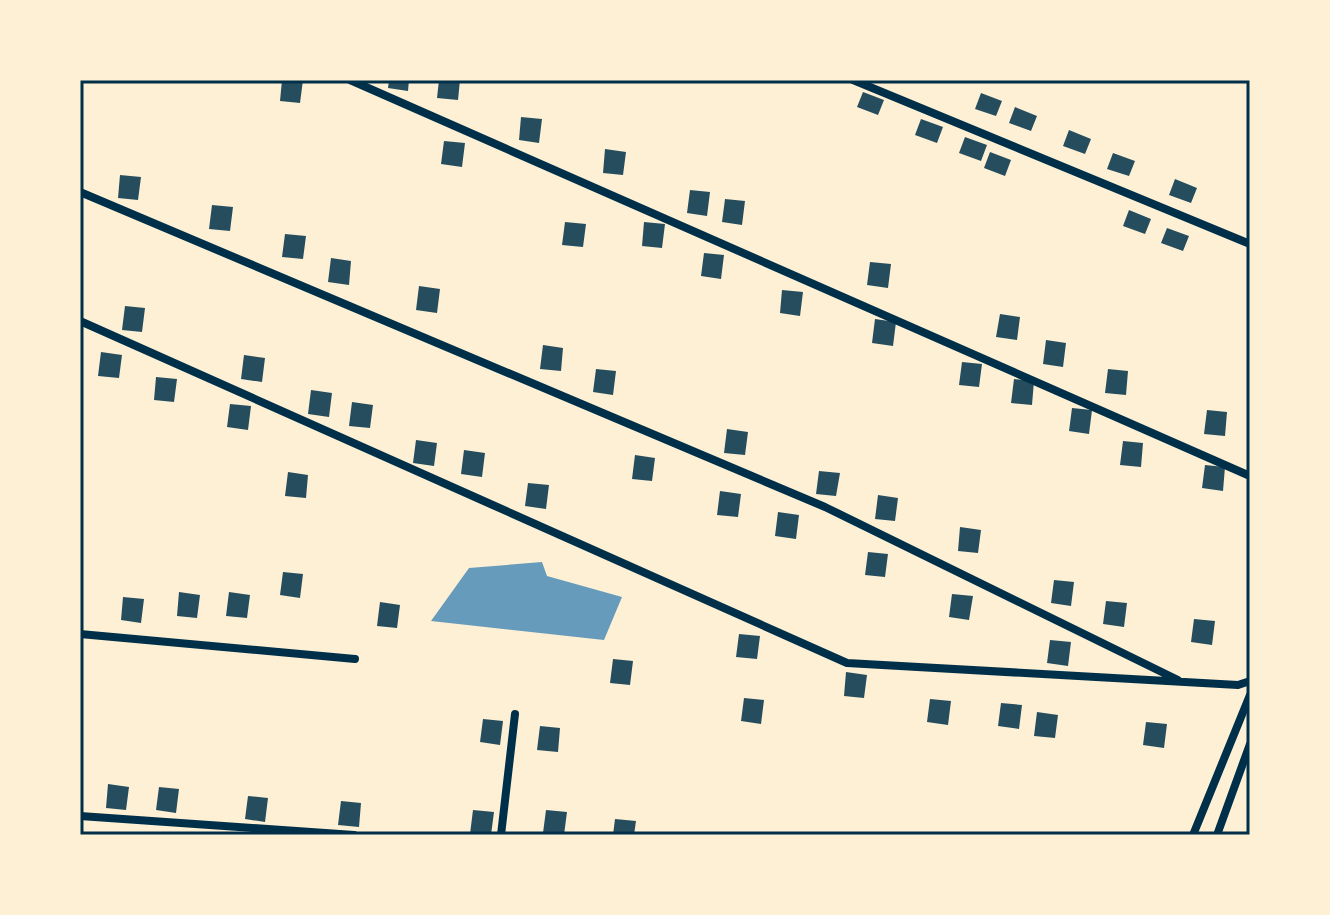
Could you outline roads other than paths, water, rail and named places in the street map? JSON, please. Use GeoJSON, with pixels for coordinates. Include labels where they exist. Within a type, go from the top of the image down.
{"type":"FeatureCollection","features":[{"type":"Feature","properties":{"kind":"street"},"geometry":{"type":"LineString","coordinates":[[350,80],[1250,476]]}},
{"type":"Feature","properties":{"kind":"street"},"geometry":{"type":"LineString","coordinates":[[853,80],[1250,244]]}},
{"type":"Feature","properties":{"kind":"street"},"geometry":{"type":"LineString","coordinates":[[80,192],[825,507],[1182,682]]}},
{"type":"Feature","properties":{"kind":"street"},"geometry":{"type":"LineString","coordinates":[[80,321],[847,663],[1238,685],[1250,681]]}},
{"type":"Feature","properties":{"kind":"street"},"geometry":{"type":"LineString","coordinates":[[80,634],[355,659]]}},
{"type":"Feature","properties":{"kind":"street"},"geometry":{"type":"LineString","coordinates":[[1193,835],[1250,695]]}},
{"type":"Feature","properties":{"kind":"street"},"geometry":{"type":"LineString","coordinates":[[501,835],[515,714]]}},
{"type":"Feature","properties":{"kind":"street"},"geometry":{"type":"LineString","coordinates":[[1217,835],[1250,744]]}},
{"type":"Feature","properties":{"kind":"street"},"geometry":{"type":"LineString","coordinates":[[80,816],[354,835]]}},
{"type":"Feature","properties":{"kind":"water"},"geometry":{"type":"Polygon","coordinates":[[[542,562],[547,576],[622,597],[604,640],[431,621],[469,568],[542,562]]]}}]}
